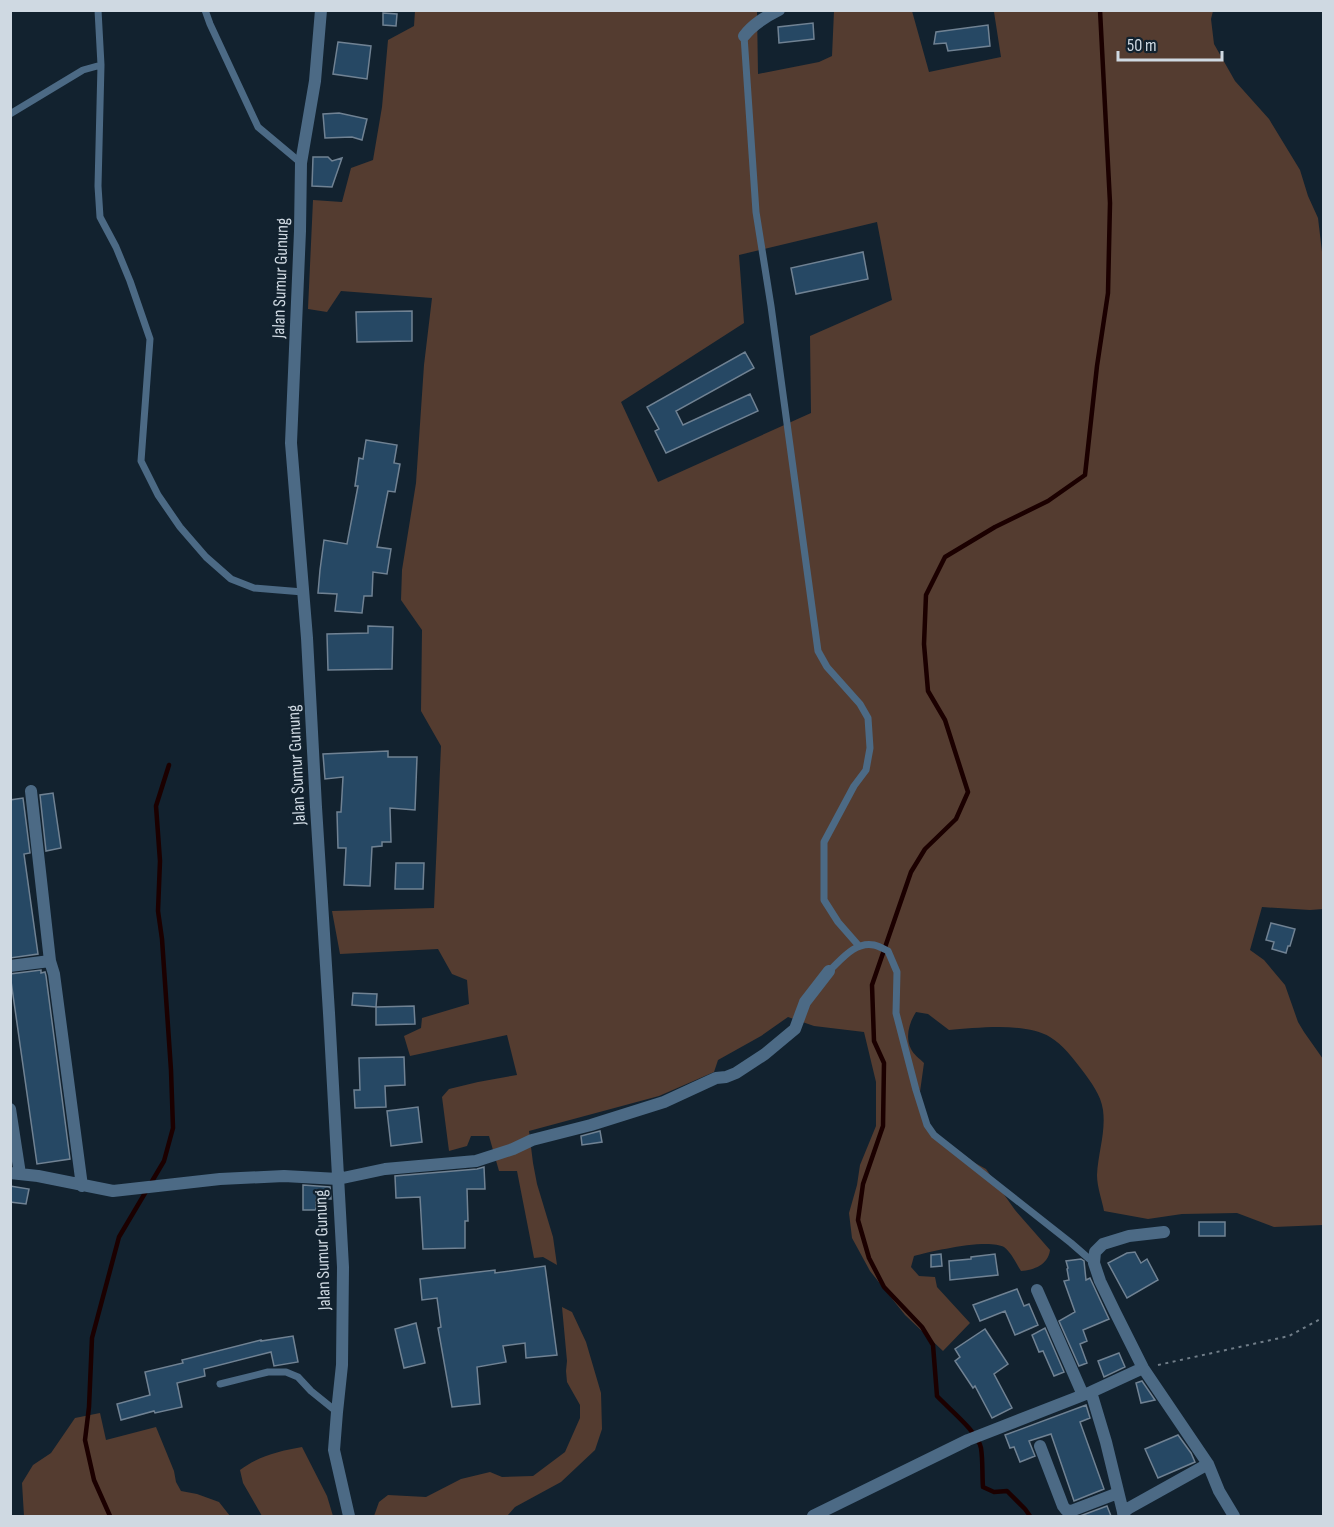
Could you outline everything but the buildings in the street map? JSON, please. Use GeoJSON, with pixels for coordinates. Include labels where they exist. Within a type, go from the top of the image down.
{"type":"FeatureCollection","features":[{"type":"Feature","properties":{"kind":"street","name":"Jalan Sumur Gunung"},"geometry":{"type":"LineString","coordinates":[[321,10],[315,81],[302,163],[291,443],[307,638],[343,1267],[342,1365],[334,1450],[349,1516]]}},
{"type":"Feature","properties":{"kind":"street"},"geometry":{"type":"LineString","coordinates":[[744,36],[761,19],[778,10]]}},
{"type":"Feature","properties":{"kind":"street"},"geometry":{"type":"LineString","coordinates":[[31,791],[50,961],[56,986],[82,1186]]}},
{"type":"Feature","properties":{"kind":"street"},"geometry":{"type":"LineString","coordinates":[[10,966],[50,961]]}},
{"type":"Feature","properties":{"kind":"street"},"geometry":{"type":"LineString","coordinates":[[10,1109],[15,1173],[113,1191],[220,1179],[284,1176],[338,1179],[385,1169],[476,1161],[532,1140],[591,1125],[664,1102],[716,1078],[736,1073],[765,1054],[795,1029],[805,1002],[829,971]]}},
{"type":"Feature","properties":{"kind":"street"},"geometry":{"type":"LineString","coordinates":[[1164,1232],[1130,1236],[1103,1244],[1095,1252],[1094,1263],[1100,1281],[1143,1368],[1208,1464],[1219,1491],[1234,1516]]}},
{"type":"Feature","properties":{"kind":"street"},"geometry":{"type":"LineString","coordinates":[[1037,1290],[1087,1394],[1106,1442],[1123,1515]]}},
{"type":"Feature","properties":{"kind":"street"},"geometry":{"type":"LineString","coordinates":[[813,1516],[968,1440],[1087,1394],[1143,1368]]}},
{"type":"Feature","properties":{"kind":"street"},"geometry":{"type":"LineString","coordinates":[[1040,1446],[1066,1510],[1071,1511],[1118,1493]]}},
{"type":"Feature","properties":{"kind":"street"},"geometry":{"type":"LineString","coordinates":[[1123,1515],[1129,1508],[1208,1464]]}},
{"type":"Feature","properties":{"kind":"lane"},"geometry":{"type":"LineString","coordinates":[[98,10],[101,66],[98,186],[100,217],[130,281],[150,339],[141,461],[158,495],[180,527],[206,557],[231,579],[254,588],[303,592]]}},
{"type":"Feature","properties":{"kind":"lane"},"geometry":{"type":"LineString","coordinates":[[205,10],[258,127],[302,163]]}},
{"type":"Feature","properties":{"kind":"lane"},"geometry":{"type":"LineString","coordinates":[[744,36],[756,212],[818,651],[827,668],[860,704],[868,718],[870,748],[866,770],[854,786],[824,843],[824,900],[838,922],[859,946]]}},
{"type":"Feature","properties":{"kind":"lane"},"geometry":{"type":"LineString","coordinates":[[10,114],[83,70],[101,66]]}},
{"type":"Feature","properties":{"kind":"lane"},"geometry":{"type":"LineString","coordinates":[[829,971],[859,946],[874,944],[888,951],[897,972],[896,1013],[927,1125],[934,1135],[1094,1263]]}},
{"type":"Feature","properties":{"kind":"lane"},"geometry":{"type":"LineString","coordinates":[[220,1384],[268,1372],[286,1372],[298,1377],[337,1412]]}},
{"type":"Feature","properties":{"kind":"path"},"geometry":{"type":"LineString","coordinates":[[1143,1368],[1289,1336],[1323,1317]]}},
{"type":"Feature","properties":{"kind":"shaded area"},"geometry":{"type":"Polygon","coordinates":[[[415,11],[757,11],[758,74],[819,62],[832,56],[834,11],[912,11],[929,72],[1001,57],[994,12],[986,11],[1213,11],[1211,19],[1214,44],[1235,81],[1269,119],[1300,170],[1318,218],[1323,260],[1323,909],[1262,907],[1250,950],[1264,960],[1285,985],[1298,1022],[1323,1059],[1323,1225],[1274,1227],[1237,1213],[1182,1214],[1148,1219],[1104,1211],[1097,1175],[1104,1118],[1102,1104],[1092,1084],[1068,1052],[1055,1040],[1040,1032],[1001,1027],[949,1030],[928,1014],[916,1012],[911,1021],[908,1040],[912,1051],[924,1063],[919,1099],[921,1112],[934,1132],[986,1169],[1015,1210],[1050,1250],[1049,1255],[1040,1266],[1021,1271],[1007,1249],[996,1245],[960,1246],[914,1256],[911,1267],[919,1276],[935,1277],[937,1287],[970,1323],[943,1351],[905,1315],[870,1271],[852,1238],[849,1213],[860,1165],[876,1126],[876,1082],[864,1032],[814,1026],[788,1017],[761,1036],[718,1060],[714,1072],[659,1096],[529,1131],[537,1184],[553,1237],[557,1265],[543,1257],[534,1258],[517,1171],[499,1171],[489,1136],[471,1136],[467,1146],[449,1151],[442,1097],[449,1089],[517,1075],[507,1035],[410,1056],[404,1036],[421,1028],[422,1018],[469,1004],[467,980],[452,974],[438,949],[340,954],[332,911],[434,908],[441,746],[421,711],[422,630],[401,600],[402,570],[416,483],[424,365],[432,298],[341,291],[327,312],[308,309],[313,200],[342,202],[351,168],[373,160],[382,107],[388,40],[414,26],[415,11]],[[877,222],[739,255],[744,323],[621,402],[658,482],[811,413],[810,336],[892,300],[877,222]]]}},
{"type":"Feature","properties":{"kind":"shaded area"},"geometry":{"type":"Polygon","coordinates":[[[562,1307],[572,1312],[586,1342],[601,1393],[602,1429],[595,1450],[561,1482],[515,1507],[507,1516],[374,1516],[379,1502],[388,1495],[426,1497],[461,1479],[490,1472],[502,1477],[533,1476],[565,1452],[580,1418],[580,1405],[567,1382],[562,1307]]]}},
{"type":"Feature","properties":{"kind":"shaded area"},"geometry":{"type":"Polygon","coordinates":[[[100,1413],[106,1440],[156,1427],[181,1491],[219,1502],[230,1516],[24,1516],[22,1483],[33,1465],[51,1453],[75,1418],[100,1413]]]}},
{"type":"Feature","properties":{"kind":"shaded area"},"geometry":{"type":"Polygon","coordinates":[[[302,1447],[327,1496],[333,1516],[262,1516],[243,1483],[240,1470],[270,1455],[302,1447]]]}},
{"type":"Feature","properties":{"kind":"waterway"},"geometry":{"type":"LineString","coordinates":[[1030,1516],[1007,1491],[994,1492],[983,1487],[982,1453],[979,1442],[969,1428],[937,1396],[933,1345],[922,1327],[884,1287],[869,1258],[858,1220],[863,1184],[883,1126],[884,1063],[874,1041],[872,985],[911,872],[925,849],[956,819],[968,792],[945,720],[928,691],[924,644],[926,595],[945,557],[995,527],[1048,501],[1085,475],[1108,293],[1110,203],[1100,10]]}},
{"type":"Feature","properties":{"kind":"waterway"},"geometry":{"type":"LineString","coordinates":[[110,1516],[94,1480],[85,1440],[92,1338],[119,1237],[164,1161],[173,1128],[162,939],[158,911],[160,861],[156,806],[169,765]]}}]}
